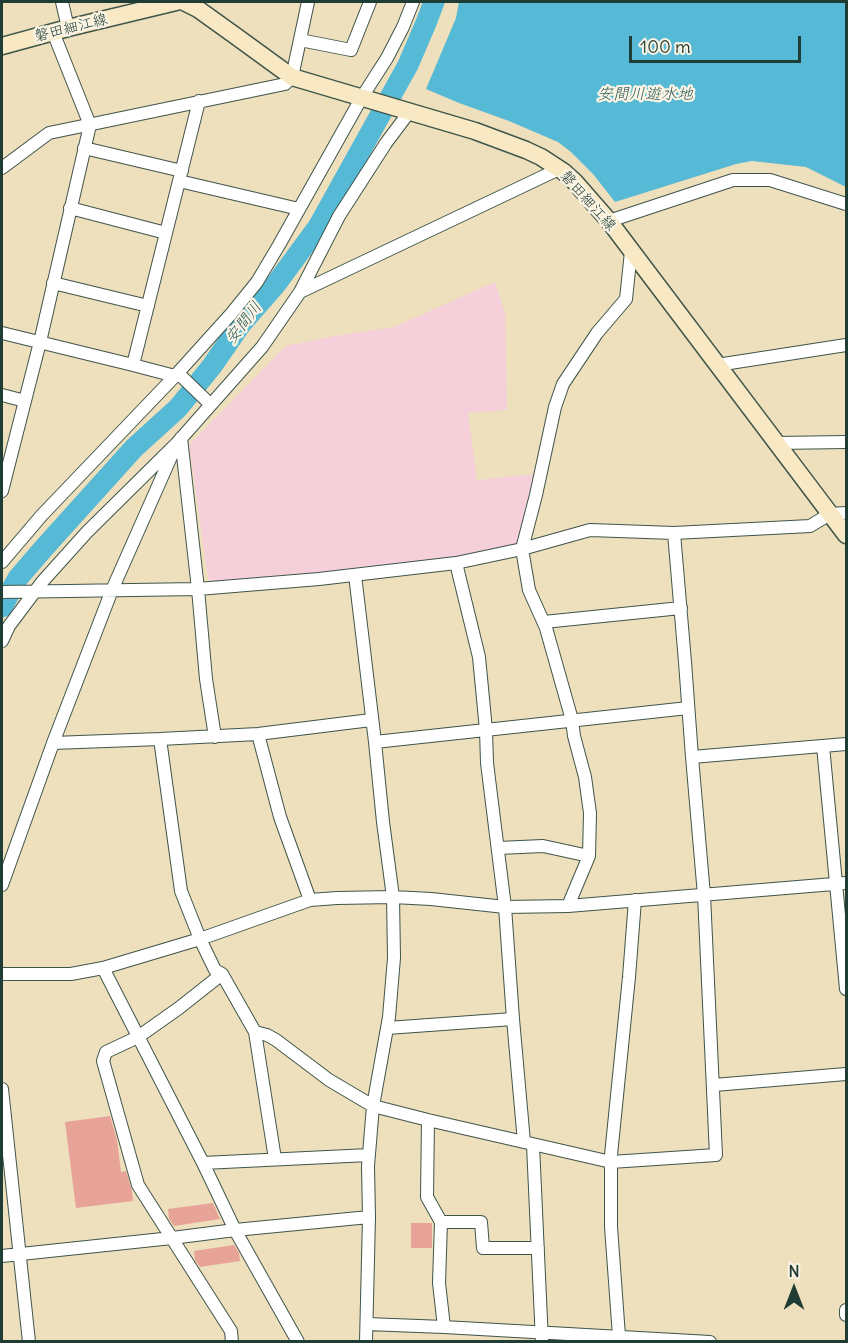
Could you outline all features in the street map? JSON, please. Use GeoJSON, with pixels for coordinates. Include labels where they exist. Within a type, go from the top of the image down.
{"type":"FeatureCollection","features":[{"type":"Feature","properties":{"kind":"main road","name":"磐田細江線"},"geometry":{"type":"LineString","coordinates":[[2,46],[176,2]]}},
{"type":"Feature","properties":{"kind":"main road","name":"磐田細江線"},"geometry":{"type":"LineString","coordinates":[[184,2],[292,77],[475,131],[526,150],[559,169],[575,182],[609,221],[777,443],[838,513],[846,535]]}},
{"type":"Feature","properties":{"kind":"street"},"geometry":{"type":"LineString","coordinates":[[2,491],[6,452],[25,401],[90,125],[61,30],[62,2]]}},
{"type":"Feature","properties":{"kind":"street"},"geometry":{"type":"LineString","coordinates":[[2,168],[49,133],[285,84],[292,77],[308,2]]}},
{"type":"Feature","properties":{"kind":"street"},"geometry":{"type":"LineString","coordinates":[[300,40],[351,50],[370,2]]}},
{"type":"Feature","properties":{"kind":"street"},"geometry":{"type":"LineString","coordinates":[[2,562],[42,515],[178,376],[256,282],[362,97],[387,58],[413,2]]}},
{"type":"Feature","properties":{"kind":"street"},"geometry":{"type":"LineString","coordinates":[[134,365],[199,101]]}},
{"type":"Feature","properties":{"kind":"street"},"geometry":{"type":"LineString","coordinates":[[2,641],[32,591],[87,531],[179,441],[207,402],[262,347],[300,292],[339,216],[386,143],[410,111]]}},
{"type":"Feature","properties":{"kind":"street"},"geometry":{"type":"LineString","coordinates":[[84,148],[299,209]]}},
{"type":"Feature","properties":{"kind":"street"},"geometry":{"type":"LineString","coordinates":[[300,292],[559,169]]}},
{"type":"Feature","properties":{"kind":"street"},"geometry":{"type":"LineString","coordinates":[[609,221],[733,180],[770,180],[846,204]]}},
{"type":"Feature","properties":{"kind":"street"},"geometry":{"type":"LineString","coordinates":[[70,208],[166,232]]}},
{"type":"Feature","properties":{"kind":"street"},"geometry":{"type":"LineString","coordinates":[[568,906],[589,856],[590,813],[585,777],[572,720],[544,622],[529,590],[522,549],[555,407],[563,384],[597,333],[626,299],[631,252]]}},
{"type":"Feature","properties":{"kind":"street"},"geometry":{"type":"LineString","coordinates":[[53,284],[148,306]]}},
{"type":"Feature","properties":{"kind":"street"},"geometry":{"type":"LineString","coordinates":[[2,333],[178,376],[207,402]]}},
{"type":"Feature","properties":{"kind":"street"},"geometry":{"type":"LineString","coordinates":[[717,365],[846,345]]}},
{"type":"Feature","properties":{"kind":"street"},"geometry":{"type":"LineString","coordinates":[[2,395],[25,401]]}},
{"type":"Feature","properties":{"kind":"street"},"geometry":{"type":"LineString","coordinates":[[179,441],[214,736]]}},
{"type":"Feature","properties":{"kind":"street"},"geometry":{"type":"LineString","coordinates":[[2,885],[53,743],[112,590],[179,441]]}},
{"type":"Feature","properties":{"kind":"street"},"geometry":{"type":"LineString","coordinates":[[777,443],[846,442]]}},
{"type":"Feature","properties":{"kind":"street"},"geometry":{"type":"LineString","coordinates":[[2,592],[198,589],[319,579],[456,563],[522,549],[590,530],[674,533],[810,526],[838,513]]}},
{"type":"Feature","properties":{"kind":"street"},"geometry":{"type":"LineString","coordinates":[[255,1032],[276,1040],[329,1080],[372,1106],[611,1162],[716,1155],[704,895],[674,533]]}},
{"type":"Feature","properties":{"kind":"street"},"geometry":{"type":"LineString","coordinates":[[456,563],[478,657],[487,763],[505,907],[513,1019],[529,1144],[538,1248],[542,1337]]}},
{"type":"Feature","properties":{"kind":"street"},"geometry":{"type":"LineString","coordinates":[[355,575],[393,897],[394,958],[387,1028],[372,1106],[366,1341]]}},
{"type":"Feature","properties":{"kind":"street"},"geometry":{"type":"LineString","coordinates":[[544,622],[681,608]]}},
{"type":"Feature","properties":{"kind":"street"},"geometry":{"type":"LineString","coordinates":[[375,742],[688,708]]}},
{"type":"Feature","properties":{"kind":"street"},"geometry":{"type":"LineString","coordinates":[[53,743],[258,734],[371,720]]}},
{"type":"Feature","properties":{"kind":"street"},"geometry":{"type":"LineString","coordinates":[[258,734],[280,817],[310,900]]}},
{"type":"Feature","properties":{"kind":"street"},"geometry":{"type":"LineString","coordinates":[[160,739],[181,891],[215,970],[222,974],[255,1032],[275,1159]]}},
{"type":"Feature","properties":{"kind":"street"},"geometry":{"type":"LineString","coordinates":[[692,757],[846,744]]}},
{"type":"Feature","properties":{"kind":"street"},"geometry":{"type":"LineString","coordinates":[[823,746],[841,884],[846,989]]}},
{"type":"Feature","properties":{"kind":"street"},"geometry":{"type":"LineString","coordinates":[[498,848],[543,846],[589,856]]}},
{"type":"Feature","properties":{"kind":"street"},"geometry":{"type":"LineString","coordinates":[[2,974],[71,974],[103,968],[200,939],[310,900],[393,897],[505,907],[568,906],[841,884]]}},
{"type":"Feature","properties":{"kind":"street"},"geometry":{"type":"LineString","coordinates":[[618,1336],[611,1227],[611,1162],[635,900]]}},
{"type":"Feature","properties":{"kind":"street"},"geometry":{"type":"LineString","coordinates":[[103,968],[203,1162],[235,1230],[298,1341]]}},
{"type":"Feature","properties":{"kind":"street"},"geometry":{"type":"LineString","coordinates":[[222,974],[138,1037],[106,1052],[103,1061],[138,1185],[231,1331],[232,1341]]}},
{"type":"Feature","properties":{"kind":"street"},"geometry":{"type":"LineString","coordinates":[[387,1028],[513,1019]]}},
{"type":"Feature","properties":{"kind":"street"},"geometry":{"type":"LineString","coordinates":[[714,1085],[846,1074]]}},
{"type":"Feature","properties":{"kind":"street"},"geometry":{"type":"LineString","coordinates":[[2,1089],[29,1341]]}},
{"type":"Feature","properties":{"kind":"street"},"geometry":{"type":"LineString","coordinates":[[428,1120],[427,1197],[441,1221],[440,1283],[444,1327]]}},
{"type":"Feature","properties":{"kind":"street"},"geometry":{"type":"LineString","coordinates":[[203,1162],[369,1155]]}},
{"type":"Feature","properties":{"kind":"street"},"geometry":{"type":"LineString","coordinates":[[2,1256],[369,1217]]}},
{"type":"Feature","properties":{"kind":"street"},"geometry":{"type":"LineString","coordinates":[[441,1221],[481,1222],[483,1248],[538,1248]]}},
{"type":"Feature","properties":{"kind":"street"},"geometry":{"type":"LineString","coordinates":[[846,1310],[846,1315]]}},
{"type":"Feature","properties":{"kind":"street"},"geometry":{"type":"LineString","coordinates":[[367,1324],[444,1327],[542,1337],[618,1336],[710,1341]]}},
{"type":"Feature","properties":{"kind":"shaded area"},"geometry":{"type":"Polygon","coordinates":[[[495,282],[505,314],[507,410],[468,413],[477,480],[537,474],[518,551],[209,584],[189,445],[286,346],[394,327],[495,282]]]}},
{"type":"Feature","properties":{"kind":"water","name":"安間川遊水地"},"geometry":{"type":"Polygon","coordinates":[[[459,2],[846,2],[846,187],[806,167],[752,161],[615,202],[593,174],[558,142],[426,89],[456,18],[459,2]]]}},
{"type":"Feature","properties":{"kind":"building"},"geometry":{"type":"Polygon","coordinates":[[[110,1116],[117,1140],[121,1172],[126,1171],[133,1201],[76,1208],[65,1122],[110,1116]]]}},
{"type":"Feature","properties":{"kind":"building"},"geometry":{"type":"Polygon","coordinates":[[[213,1203],[220,1219],[174,1226],[169,1219],[168,1209],[213,1203]]]}},
{"type":"Feature","properties":{"kind":"building"},"geometry":{"type":"Polygon","coordinates":[[[411,1223],[432,1223],[432,1248],[411,1248],[411,1223]]]}},
{"type":"Feature","properties":{"kind":"building"},"geometry":{"type":"Polygon","coordinates":[[[234,1245],[239,1253],[240,1261],[200,1267],[195,1260],[194,1251],[234,1245]]]}},
{"type":"Feature","properties":{"kind":"waterway","name":"安間川"},"geometry":{"type":"LineString","coordinates":[[2,607],[18,578],[43,549],[134,448],[178,408],[318,227],[408,65],[434,2]]}}]}
